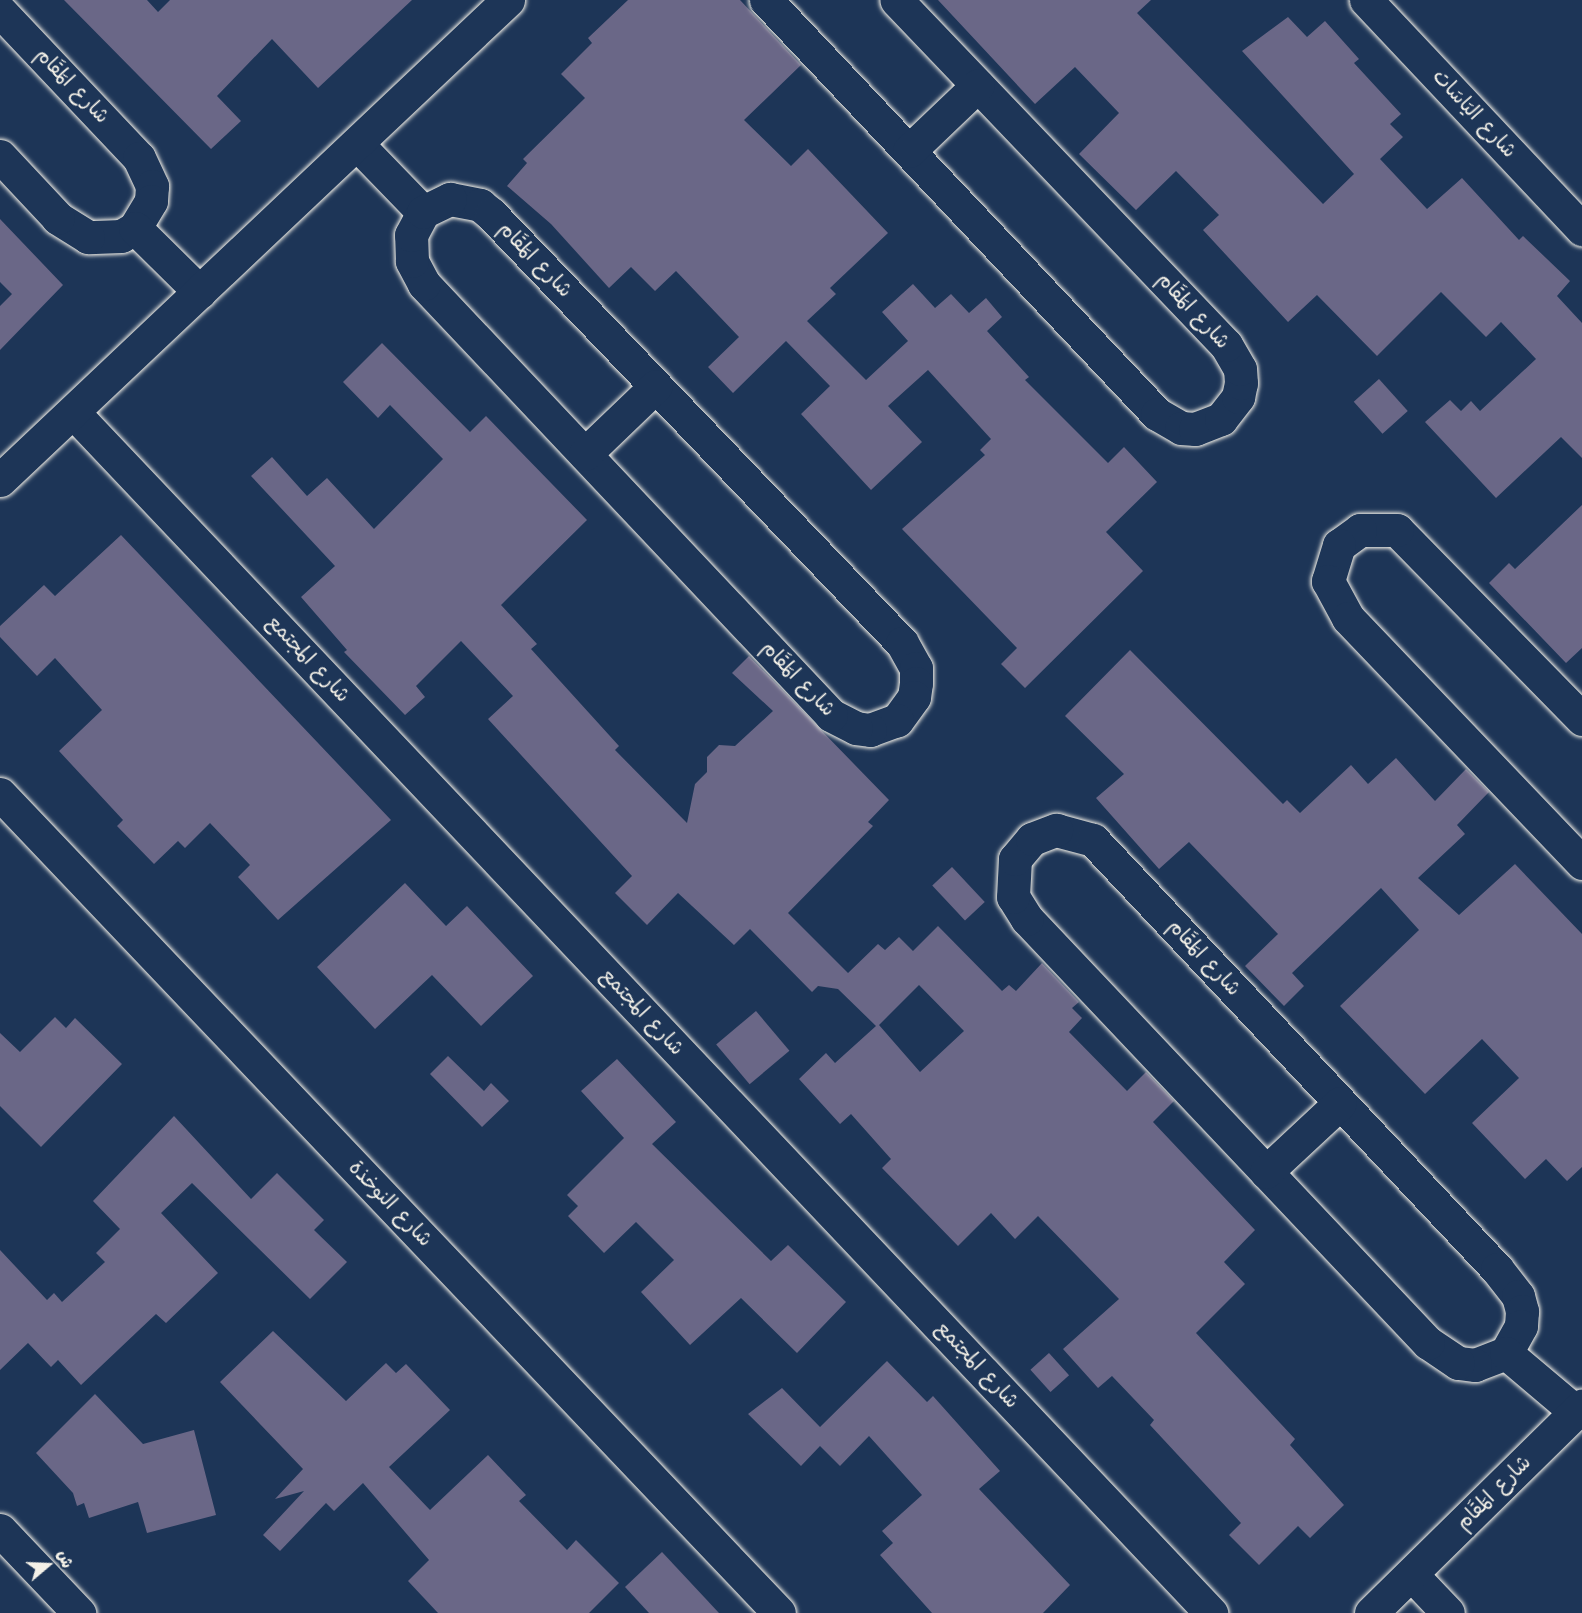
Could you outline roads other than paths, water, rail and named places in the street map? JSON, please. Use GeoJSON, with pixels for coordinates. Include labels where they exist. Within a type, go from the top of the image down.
{"type":"FeatureCollection","features":[{"type":"Feature","properties":{"kind":"street"},"geometry":{"type":"LineString","coordinates":[[0,480],[508,0]]}},
{"type":"Feature","properties":{"kind":"street","name":"شارع المَقَام"},"geometry":{"type":"LineString","coordinates":[[766,0],[1157,414],[1181,428],[1195,429],[1221,419],[1238,397],[1240,369],[1235,356],[896,0]]}},
{"type":"Feature","properties":{"kind":"street","name":"شارع اليَاسَات"},"geometry":{"type":"LineString","coordinates":[[1366,0],[1582,229]]}},
{"type":"Feature","properties":{"kind":"street","name":"شارع المَقَام"},"geometry":{"type":"LineString","coordinates":[[0,11],[148,171],[151,201],[135,228]]}},
{"type":"Feature","properties":{"kind":"street"},"geometry":{"type":"LineString","coordinates":[[909,151],[978,85]]}},
{"type":"Feature","properties":{"kind":"street"},"geometry":{"type":"LineString","coordinates":[[357,144],[423,212]]}},
{"type":"Feature","properties":{"kind":"street"},"geometry":{"type":"LineString","coordinates":[[0,156],[73,230],[105,240],[135,228],[200,292]]}},
{"type":"Feature","properties":{"kind":"street","name":"شارع المَقَام"},"geometry":{"type":"LineString","coordinates":[[450,199],[480,205],[656,386],[902,643],[916,668],[916,682],[914,697],[902,715],[870,729],[849,726],[831,715],[424,284],[409,248],[423,212],[450,199]]}},
{"type":"Feature","properties":{"kind":"street"},"geometry":{"type":"LineString","coordinates":[[585,454],[656,386]]}},
{"type":"Feature","properties":{"kind":"street","name":"شارع المجتمع"},"geometry":{"type":"LineString","coordinates":[[73,412],[1211,1613]]}},
{"type":"Feature","properties":{"kind":"street"},"geometry":{"type":"LineString","coordinates":[[1582,719],[1397,530],[1360,530],[1339,545],[1328,580],[1348,618],[1582,863]]}},
{"type":"Feature","properties":{"kind":"street","name":"شارع النوخذة"},"geometry":{"type":"LineString","coordinates":[[0,794],[779,1613]]}},
{"type":"Feature","properties":{"kind":"street","name":"شارع المَقَام"},"geometry":{"type":"LineString","coordinates":[[1056,830],[1092,840],[1340,1103],[1518,1296],[1521,1326],[1506,1353],[1475,1365],[1443,1355],[1266,1172],[1018,909],[1011,871],[1027,843],[1056,830]]}},
{"type":"Feature","properties":{"kind":"street"},"geometry":{"type":"LineString","coordinates":[[1266,1172],[1340,1103]]}},
{"type":"Feature","properties":{"kind":"street","name":"شارع المَقَام"},"geometry":{"type":"LineString","coordinates":[[1371,1613],[1579,1409],[1506,1353]]}},
{"type":"Feature","properties":{"kind":"street"},"geometry":{"type":"LineString","coordinates":[[0,1530],[79,1613]]}},
{"type":"Feature","properties":{"kind":"street"},"geometry":{"type":"LineString","coordinates":[[1412,1575],[1448,1613]]}}]}
